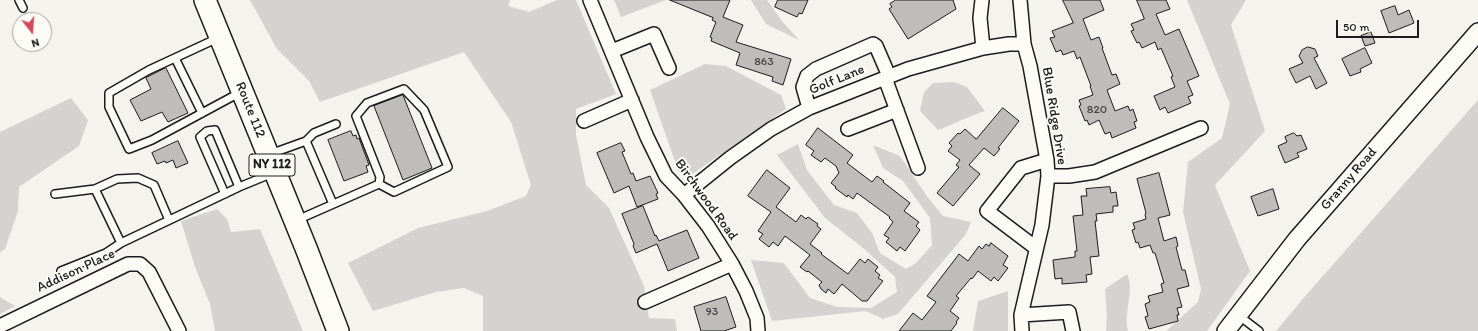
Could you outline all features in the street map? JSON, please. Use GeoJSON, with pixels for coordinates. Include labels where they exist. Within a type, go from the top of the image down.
{"type":"FeatureCollection","features":[{"type":"Feature","properties":{"kind":"main road","name":"Route 112"},"geometry":{"type":"LineString","coordinates":[[205,0],[338,331]]}},
{"type":"Feature","properties":{"kind":"street","name":"Birchwood Road"},"geometry":{"type":"LineString","coordinates":[[590,0],[666,176],[684,195],[708,226],[732,264],[757,318],[758,331]]}},
{"type":"Feature","properties":{"kind":"street"},"geometry":{"type":"LineString","coordinates":[[982,0],[980,18],[983,48]]}},
{"type":"Feature","properties":{"kind":"street","name":"Blue Ridge Drive"},"geometry":{"type":"LineString","coordinates":[[1020,0],[1024,44],[1030,66],[1048,160],[1048,176],[1042,225],[1021,315],[1022,331]]}},
{"type":"Feature","properties":{"kind":"street","name":"Granny Road"},"geometry":{"type":"LineString","coordinates":[[1226,331],[1297,239],[1478,32]]}},
{"type":"Feature","properties":{"kind":"street"},"geometry":{"type":"LineString","coordinates":[[612,52],[654,34],[669,68]]}},
{"type":"Feature","properties":{"kind":"street"},"geometry":{"type":"LineString","coordinates":[[809,108],[803,87],[807,76],[816,69],[873,44],[876,46],[918,168]]}},
{"type":"Feature","properties":{"kind":"street","name":"Golf Lane"},"geometry":{"type":"LineString","coordinates":[[684,195],[730,158],[765,133],[809,108],[908,69],[983,48],[1009,44],[1024,44]]}},
{"type":"Feature","properties":{"kind":"street"},"geometry":{"type":"LineString","coordinates":[[584,121],[632,100]]}},
{"type":"Feature","properties":{"kind":"street"},"geometry":{"type":"LineString","coordinates":[[848,129],[897,110]]}},
{"type":"Feature","properties":{"kind":"street"},"geometry":{"type":"LineString","coordinates":[[1048,176],[1069,176],[1095,172],[1201,128]]}},
{"type":"Feature","properties":{"kind":"street"},"geometry":{"type":"LineString","coordinates":[[1036,248],[987,211],[1021,168],[1048,160]]}},
{"type":"Feature","properties":{"kind":"street","name":"Addison Place"},"geometry":{"type":"LineString","coordinates":[[0,326],[128,264],[140,264],[149,272],[179,331]]}},
{"type":"Feature","properties":{"kind":"street"},"geometry":{"type":"LineString","coordinates":[[645,302],[732,264]]}},
{"type":"Feature","properties":{"kind":"street"},"geometry":{"type":"LineString","coordinates":[[1021,315],[1069,312],[1073,331]]}},
{"type":"Feature","properties":{"kind":"lane"},"geometry":{"type":"LineString","coordinates":[[18,0],[23,8]]}},
{"type":"Feature","properties":{"kind":"lane"},"geometry":{"type":"LineString","coordinates":[[220,36],[150,70],[109,93],[109,107],[129,150],[152,140],[242,91]]}},
{"type":"Feature","properties":{"kind":"lane"},"geometry":{"type":"LineString","coordinates":[[176,58],[202,113]]}},
{"type":"Feature","properties":{"kind":"lane"},"geometry":{"type":"LineString","coordinates":[[404,89],[424,110],[448,167],[394,192],[379,184],[380,177],[356,116],[367,103],[404,89]]}},
{"type":"Feature","properties":{"kind":"lane"},"geometry":{"type":"LineString","coordinates":[[61,270],[106,253],[122,243],[239,187],[271,163],[306,141],[314,133],[336,124]]}},
{"type":"Feature","properties":{"kind":"lane"},"geometry":{"type":"LineString","coordinates":[[225,194],[200,137],[207,131],[215,130],[239,187]]}},
{"type":"Feature","properties":{"kind":"lane"},"geometry":{"type":"LineString","coordinates":[[306,141],[333,204]]}},
{"type":"Feature","properties":{"kind":"lane"},"geometry":{"type":"LineString","coordinates":[[55,194],[95,189],[117,180],[138,178],[154,185],[169,220]]}},
{"type":"Feature","properties":{"kind":"lane"},"geometry":{"type":"LineString","coordinates":[[295,221],[379,184]]}},
{"type":"Feature","properties":{"kind":"lane"},"geometry":{"type":"LineString","coordinates":[[95,189],[122,243]]}},
{"type":"Feature","properties":{"kind":"lane"},"geometry":{"type":"LineString","coordinates":[[1238,315],[1258,331]]}},
{"type":"Feature","properties":{"kind":"shaded area"},"geometry":{"type":"Polygon","coordinates":[[[250,0],[510,0],[508,6],[529,12],[557,0],[576,0],[616,94],[576,109],[576,135],[586,185],[609,208],[644,286],[649,318],[675,319],[677,331],[483,331],[483,296],[464,288],[436,292],[373,311],[348,263],[418,228],[487,211],[526,196],[531,185],[511,122],[464,52],[320,102],[309,81],[277,49],[250,0]]]}},
{"type":"Feature","properties":{"kind":"shaded area"},"geometry":{"type":"Polygon","coordinates":[[[614,0],[666,0],[621,17],[614,0]]]}},
{"type":"Feature","properties":{"kind":"shaded area"},"geometry":{"type":"Polygon","coordinates":[[[751,0],[767,0],[782,21],[799,40],[766,24],[751,0]]]}},
{"type":"Feature","properties":{"kind":"shaded area"},"geometry":{"type":"Polygon","coordinates":[[[1187,0],[1246,0],[1231,25],[1265,131],[1215,185],[1250,271],[1207,331],[1166,331],[1198,302],[1201,289],[1183,212],[1188,162],[1222,138],[1230,104],[1187,0]]]}},
{"type":"Feature","properties":{"kind":"shaded area"},"geometry":{"type":"Polygon","coordinates":[[[705,64],[726,66],[781,95],[786,109],[691,175],[679,173],[650,90],[705,64]]]}},
{"type":"Feature","properties":{"kind":"shaded area"},"geometry":{"type":"Polygon","coordinates":[[[954,82],[967,87],[985,111],[938,130],[920,111],[924,92],[933,83],[954,82]]]}},
{"type":"Feature","properties":{"kind":"shaded area"},"geometry":{"type":"Polygon","coordinates":[[[71,98],[88,120],[79,146],[19,187],[18,211],[5,249],[0,252],[0,132],[71,98]]]}},
{"type":"Feature","properties":{"kind":"shaded area"},"geometry":{"type":"Polygon","coordinates":[[[1478,100],[1478,331],[1276,331],[1307,294],[1478,100]]]}},
{"type":"Feature","properties":{"kind":"shaded area"},"geometry":{"type":"Polygon","coordinates":[[[798,144],[807,170],[834,205],[857,213],[872,233],[880,253],[906,269],[916,263],[932,245],[930,218],[903,181],[883,168],[873,145],[900,156],[926,195],[943,216],[971,222],[966,234],[898,314],[883,319],[866,311],[772,321],[751,260],[784,263],[810,298],[837,307],[871,308],[897,292],[895,277],[863,248],[825,218],[777,155],[798,144]]]}},
{"type":"Feature","properties":{"kind":"shaded area"},"geometry":{"type":"Polygon","coordinates":[[[217,209],[227,219],[231,232],[260,229],[303,331],[215,331],[210,304],[195,267],[181,221],[217,209]]]}},
{"type":"Feature","properties":{"kind":"shaded area"},"geometry":{"type":"Polygon","coordinates":[[[1127,274],[1130,288],[1127,317],[1128,331],[1106,331],[1107,317],[1105,289],[1127,274]]]}},
{"type":"Feature","properties":{"kind":"shaded area"},"geometry":{"type":"Polygon","coordinates":[[[1008,291],[1008,331],[973,331],[978,301],[1008,291]]]}},
{"type":"Feature","properties":{"kind":"shaded area"},"geometry":{"type":"Polygon","coordinates":[[[0,297],[15,306],[0,314],[0,297]]]}},
{"type":"Feature","properties":{"kind":"building"},"geometry":{"type":"Polygon","coordinates":[[[670,0],[730,0],[723,17],[743,25],[736,42],[791,59],[783,85],[772,81],[773,77],[736,65],[740,53],[711,41],[712,38],[710,37],[716,22],[712,20],[713,18],[670,0]]]}},
{"type":"Feature","properties":{"kind":"building"},"geometry":{"type":"Polygon","coordinates":[[[778,0],[808,0],[802,14],[799,13],[797,17],[775,7],[778,0]]]}},
{"type":"Feature","properties":{"kind":"building"},"geometry":{"type":"Polygon","coordinates":[[[896,0],[953,0],[956,9],[908,39],[889,9],[892,7],[890,4],[896,0]]]}},
{"type":"Feature","properties":{"kind":"building"},"geometry":{"type":"Polygon","coordinates":[[[1063,0],[1100,0],[1104,10],[1083,19],[1091,40],[1099,37],[1112,75],[1116,74],[1120,84],[1107,90],[1115,111],[1128,106],[1130,111],[1133,109],[1137,121],[1134,122],[1136,128],[1112,138],[1110,132],[1105,134],[1099,120],[1089,125],[1087,120],[1085,121],[1079,106],[1081,105],[1079,100],[1093,95],[1080,57],[1077,59],[1074,51],[1063,55],[1061,50],[1056,52],[1050,38],[1055,37],[1052,31],[1073,23],[1063,0]]]}},
{"type":"Feature","properties":{"kind":"building"},"geometry":{"type":"Polygon","coordinates":[[[1137,0],[1166,0],[1170,9],[1156,14],[1165,35],[1179,29],[1199,76],[1187,81],[1193,95],[1188,97],[1191,103],[1168,113],[1165,107],[1160,110],[1154,96],[1175,87],[1171,77],[1173,76],[1161,48],[1158,50],[1155,42],[1142,48],[1139,42],[1137,43],[1131,31],[1134,30],[1131,24],[1144,19],[1137,0]]]}},
{"type":"Feature","properties":{"kind":"building"},"geometry":{"type":"Polygon","coordinates":[[[1395,6],[1398,15],[1409,10],[1414,23],[1389,33],[1381,11],[1395,6]]]}},
{"type":"Feature","properties":{"kind":"building"},"geometry":{"type":"Polygon","coordinates":[[[1371,32],[1375,43],[1365,46],[1361,36],[1371,32]]]}},
{"type":"Feature","properties":{"kind":"building"},"geometry":{"type":"Polygon","coordinates":[[[1308,47],[1315,49],[1318,56],[1314,58],[1327,83],[1316,89],[1310,76],[1296,83],[1289,69],[1303,63],[1299,56],[1302,50],[1308,47]]]}},
{"type":"Feature","properties":{"kind":"building"},"geometry":{"type":"Polygon","coordinates":[[[1365,48],[1372,63],[1360,69],[1361,72],[1350,76],[1342,59],[1365,48]]]}},
{"type":"Feature","properties":{"kind":"building"},"geometry":{"type":"Polygon","coordinates":[[[166,68],[188,113],[168,122],[162,112],[141,121],[130,100],[151,89],[146,78],[166,68]]]}},
{"type":"Feature","properties":{"kind":"building"},"geometry":{"type":"Polygon","coordinates":[[[403,95],[432,168],[403,180],[374,106],[403,95]]]}},
{"type":"Feature","properties":{"kind":"building"},"geometry":{"type":"Polygon","coordinates":[[[1003,108],[1019,121],[998,148],[1000,149],[994,156],[984,148],[969,165],[980,174],[953,206],[937,193],[959,167],[956,165],[960,160],[948,151],[952,146],[949,143],[958,133],[960,134],[965,129],[976,139],[1003,108]]]}},
{"type":"Feature","properties":{"kind":"building"},"geometry":{"type":"Polygon","coordinates":[[[818,128],[853,155],[847,163],[872,182],[877,176],[910,203],[904,211],[919,222],[916,226],[920,230],[905,251],[900,247],[897,251],[886,242],[889,238],[884,235],[893,222],[889,218],[890,217],[857,193],[853,199],[848,195],[847,197],[835,188],[836,187],[831,183],[839,173],[836,166],[825,158],[821,162],[811,155],[814,151],[806,145],[818,128]]]}},
{"type":"Feature","properties":{"kind":"building"},"geometry":{"type":"Polygon","coordinates":[[[351,131],[353,136],[356,135],[357,139],[359,138],[369,165],[366,166],[368,172],[344,181],[328,140],[351,131]]]}},
{"type":"Feature","properties":{"kind":"building"},"geometry":{"type":"Polygon","coordinates":[[[1294,133],[1297,136],[1301,135],[1307,149],[1297,153],[1299,157],[1285,163],[1278,146],[1287,142],[1285,137],[1294,133]]]}},
{"type":"Feature","properties":{"kind":"building"},"geometry":{"type":"Polygon","coordinates":[[[178,141],[188,163],[176,168],[173,160],[166,163],[165,161],[157,164],[152,153],[178,141]]]}},
{"type":"Feature","properties":{"kind":"building"},"geometry":{"type":"Polygon","coordinates":[[[621,143],[625,151],[622,152],[631,174],[633,173],[636,181],[650,176],[658,193],[656,194],[658,199],[637,207],[629,186],[614,193],[597,153],[621,143]]]}},
{"type":"Feature","properties":{"kind":"building"},"geometry":{"type":"Polygon","coordinates":[[[767,170],[790,188],[776,207],[796,222],[801,215],[806,219],[808,217],[818,224],[817,226],[821,229],[810,244],[822,253],[821,254],[848,274],[860,259],[865,263],[868,259],[878,267],[875,271],[880,275],[878,278],[883,281],[867,301],[862,301],[842,284],[834,294],[828,289],[826,293],[819,285],[822,282],[808,271],[807,272],[800,267],[810,255],[785,236],[778,246],[773,242],[769,247],[759,239],[763,234],[758,231],[771,212],[748,196],[767,170]]]}},
{"type":"Feature","properties":{"kind":"building"},"geometry":{"type":"Polygon","coordinates":[[[1159,173],[1170,215],[1158,218],[1164,241],[1176,237],[1178,246],[1176,247],[1182,270],[1185,270],[1189,286],[1177,289],[1182,307],[1177,308],[1179,315],[1177,315],[1178,321],[1149,329],[1145,317],[1148,316],[1145,304],[1150,302],[1148,296],[1163,292],[1161,284],[1164,283],[1155,253],[1153,253],[1150,245],[1140,248],[1138,242],[1136,243],[1132,230],[1135,229],[1133,223],[1146,219],[1146,213],[1137,179],[1159,173]]]}},
{"type":"Feature","properties":{"kind":"building"},"geometry":{"type":"Polygon","coordinates":[[[1110,187],[1111,193],[1116,192],[1118,206],[1113,206],[1113,212],[1096,214],[1097,221],[1095,221],[1099,256],[1090,257],[1092,274],[1086,275],[1087,282],[1062,284],[1062,278],[1055,279],[1053,260],[1075,257],[1075,251],[1077,251],[1073,216],[1083,215],[1081,196],[1087,196],[1086,189],[1110,187]]]}},
{"type":"Feature","properties":{"kind":"building"},"geometry":{"type":"Polygon","coordinates":[[[1273,189],[1279,209],[1258,216],[1251,197],[1273,189]]]}},
{"type":"Feature","properties":{"kind":"building"},"geometry":{"type":"Polygon","coordinates":[[[643,206],[655,236],[656,235],[659,241],[687,230],[699,258],[668,271],[657,244],[636,253],[622,214],[643,206]]]}},
{"type":"Feature","properties":{"kind":"building"},"geometry":{"type":"Polygon","coordinates":[[[991,243],[1008,256],[1003,265],[1008,268],[998,281],[994,277],[991,281],[978,271],[972,279],[971,278],[956,296],[959,298],[950,311],[959,318],[951,331],[899,331],[913,313],[922,320],[936,302],[927,296],[959,254],[968,261],[979,246],[982,249],[986,244],[989,246],[991,243]]]}},
{"type":"Feature","properties":{"kind":"building"},"geometry":{"type":"Polygon","coordinates":[[[726,297],[736,327],[724,331],[701,331],[694,307],[726,297]]]}}]}
